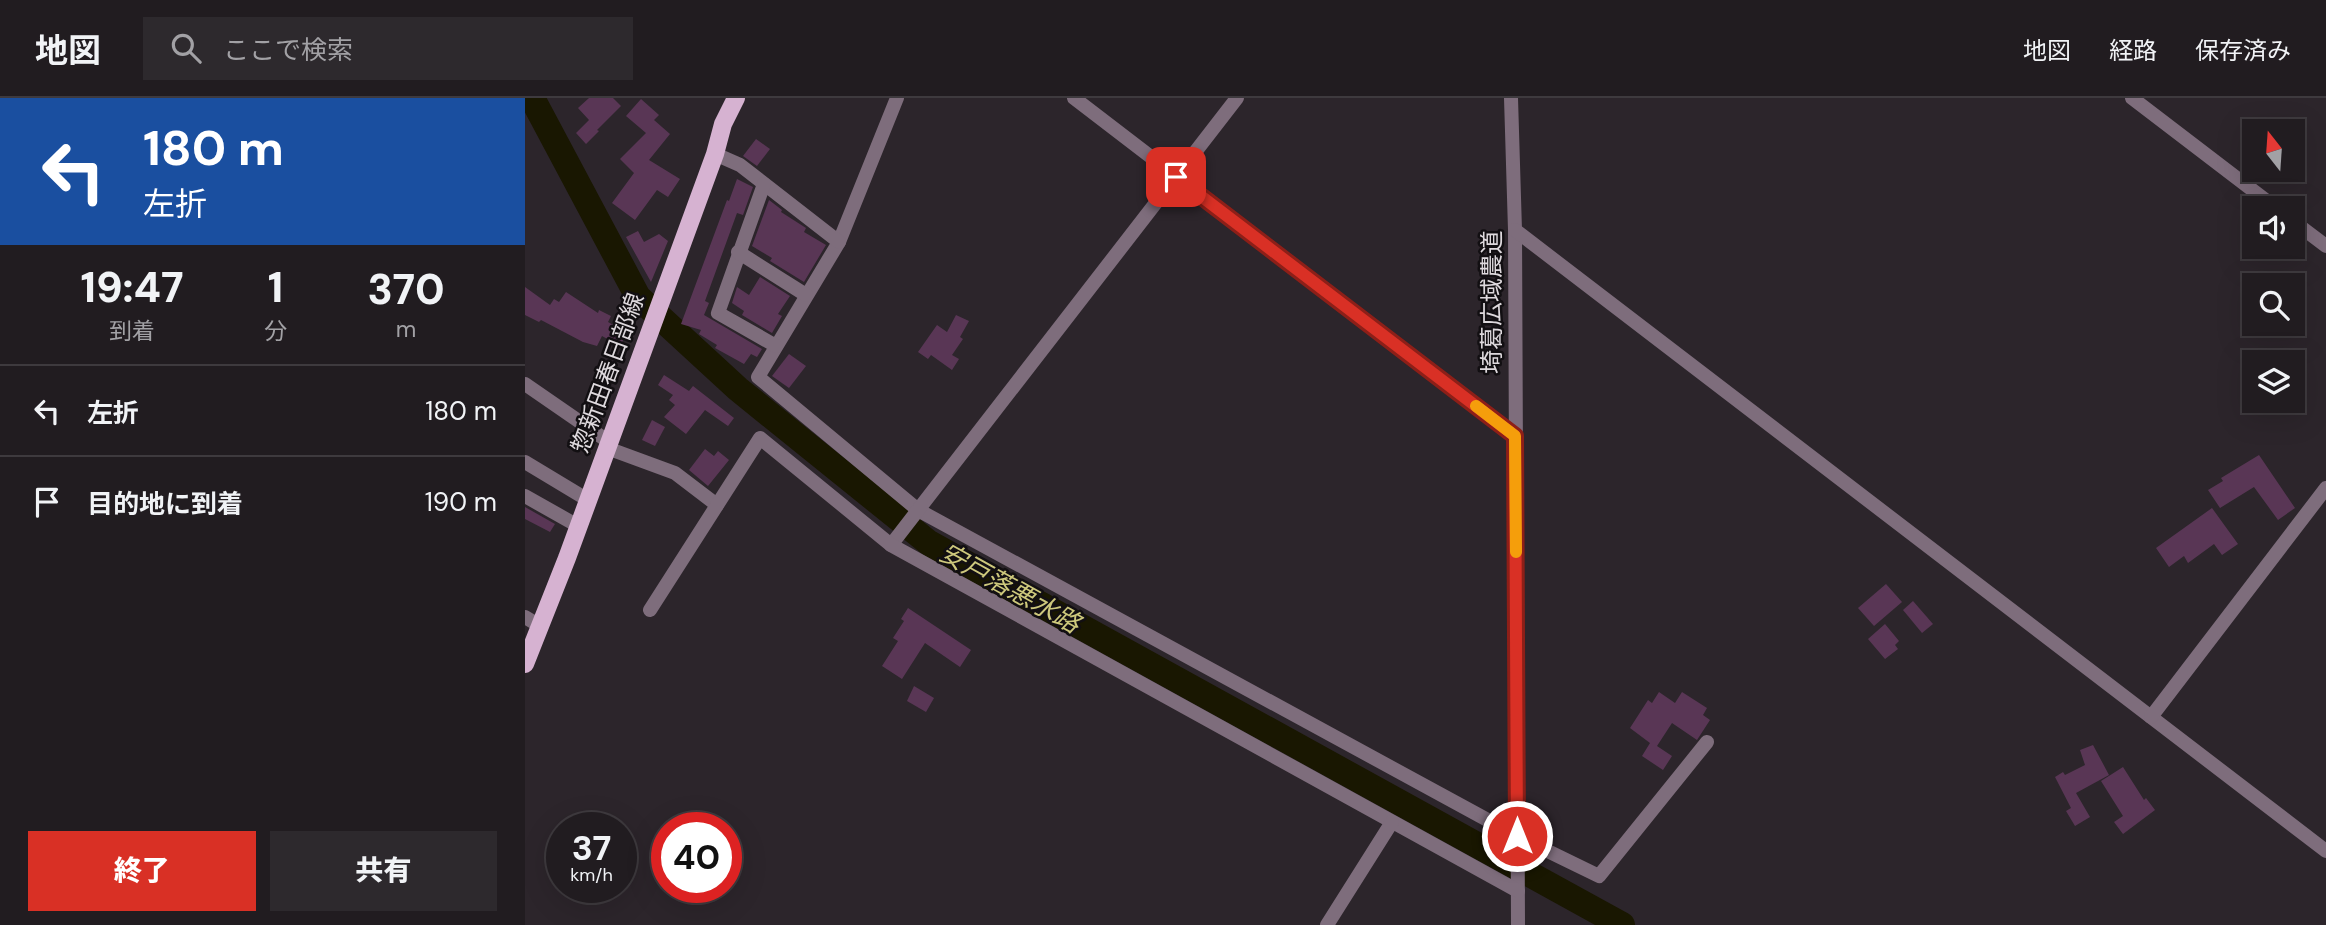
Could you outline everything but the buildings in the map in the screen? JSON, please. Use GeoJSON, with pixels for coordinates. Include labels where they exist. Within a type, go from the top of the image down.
{"type":"FeatureCollection","features":[{"type":"Feature","properties":{"kind":"main road","name":"惣新田春日部線"},"geometry":{"type":"LineString","coordinates":[[525,664],[533,622],[578,526],[715,154],[723,124],[736,98]]}},
{"type":"Feature","properties":{"kind":"street"},"geometry":{"type":"LineString","coordinates":[[897,98],[839,242],[758,377],[918,510],[1517,840],[1599,876],[1707,742]]}},
{"type":"Feature","properties":{"kind":"street"},"geometry":{"type":"LineString","coordinates":[[1074,98],[1515,436]]}},
{"type":"Feature","properties":{"kind":"street"},"geometry":{"type":"LineString","coordinates":[[891,545],[1237,98]]}},
{"type":"Feature","properties":{"kind":"street","name":"埼葛広域農道"},"geometry":{"type":"LineString","coordinates":[[1511,98],[1515,230],[1518,925]]}},
{"type":"Feature","properties":{"kind":"street"},"geometry":{"type":"LineString","coordinates":[[2132,98],[2260,196]]}},
{"type":"Feature","properties":{"kind":"street"},"geometry":{"type":"LineString","coordinates":[[715,154],[740,165],[839,242]]}},
{"type":"Feature","properties":{"kind":"street"},"geometry":{"type":"LineString","coordinates":[[764,184],[718,313],[776,346]]}},
{"type":"Feature","properties":{"kind":"street"},"geometry":{"type":"LineString","coordinates":[[1515,230],[2326,851]]}},
{"type":"Feature","properties":{"kind":"street"},"geometry":{"type":"LineString","coordinates":[[2305,230],[2326,246]]}},
{"type":"Feature","properties":{"kind":"street"},"geometry":{"type":"LineString","coordinates":[[738,252],[806,295]]}},
{"type":"Feature","properties":{"kind":"street"},"geometry":{"type":"LineString","coordinates":[[525,384],[608,445],[675,473],[717,505]]}},
{"type":"Feature","properties":{"kind":"street"},"geometry":{"type":"LineString","coordinates":[[650,610],[760,438],[891,545],[1392,822],[1518,887]]}},
{"type":"Feature","properties":{"kind":"street"},"geometry":{"type":"LineString","coordinates":[[525,462],[588,500]]}},
{"type":"Feature","properties":{"kind":"street"},"geometry":{"type":"LineString","coordinates":[[2151,717],[2326,488]]}},
{"type":"Feature","properties":{"kind":"street"},"geometry":{"type":"LineString","coordinates":[[525,496],[578,526]]}},
{"type":"Feature","properties":{"kind":"street"},"geometry":{"type":"LineString","coordinates":[[1327,925],[1392,822]]}},
{"type":"Feature","properties":{"kind":"waterway","name":"安戸落悪水路"},"geometry":{"type":"LineString","coordinates":[[532,98],[638,297],[738,389],[929,543],[1622,925]]}},
{"type":"Feature","properties":{"kind":"slow traffic"},"geometry":{"type":"LineString","coordinates":[[1476,406],[1515,436],[1516,552]]}},
{"type":"Feature","properties":{"kind":"route"},"geometry":{"type":"LineString","coordinates":[[1176,177],[1515,436],[1517,836]]}}]}
